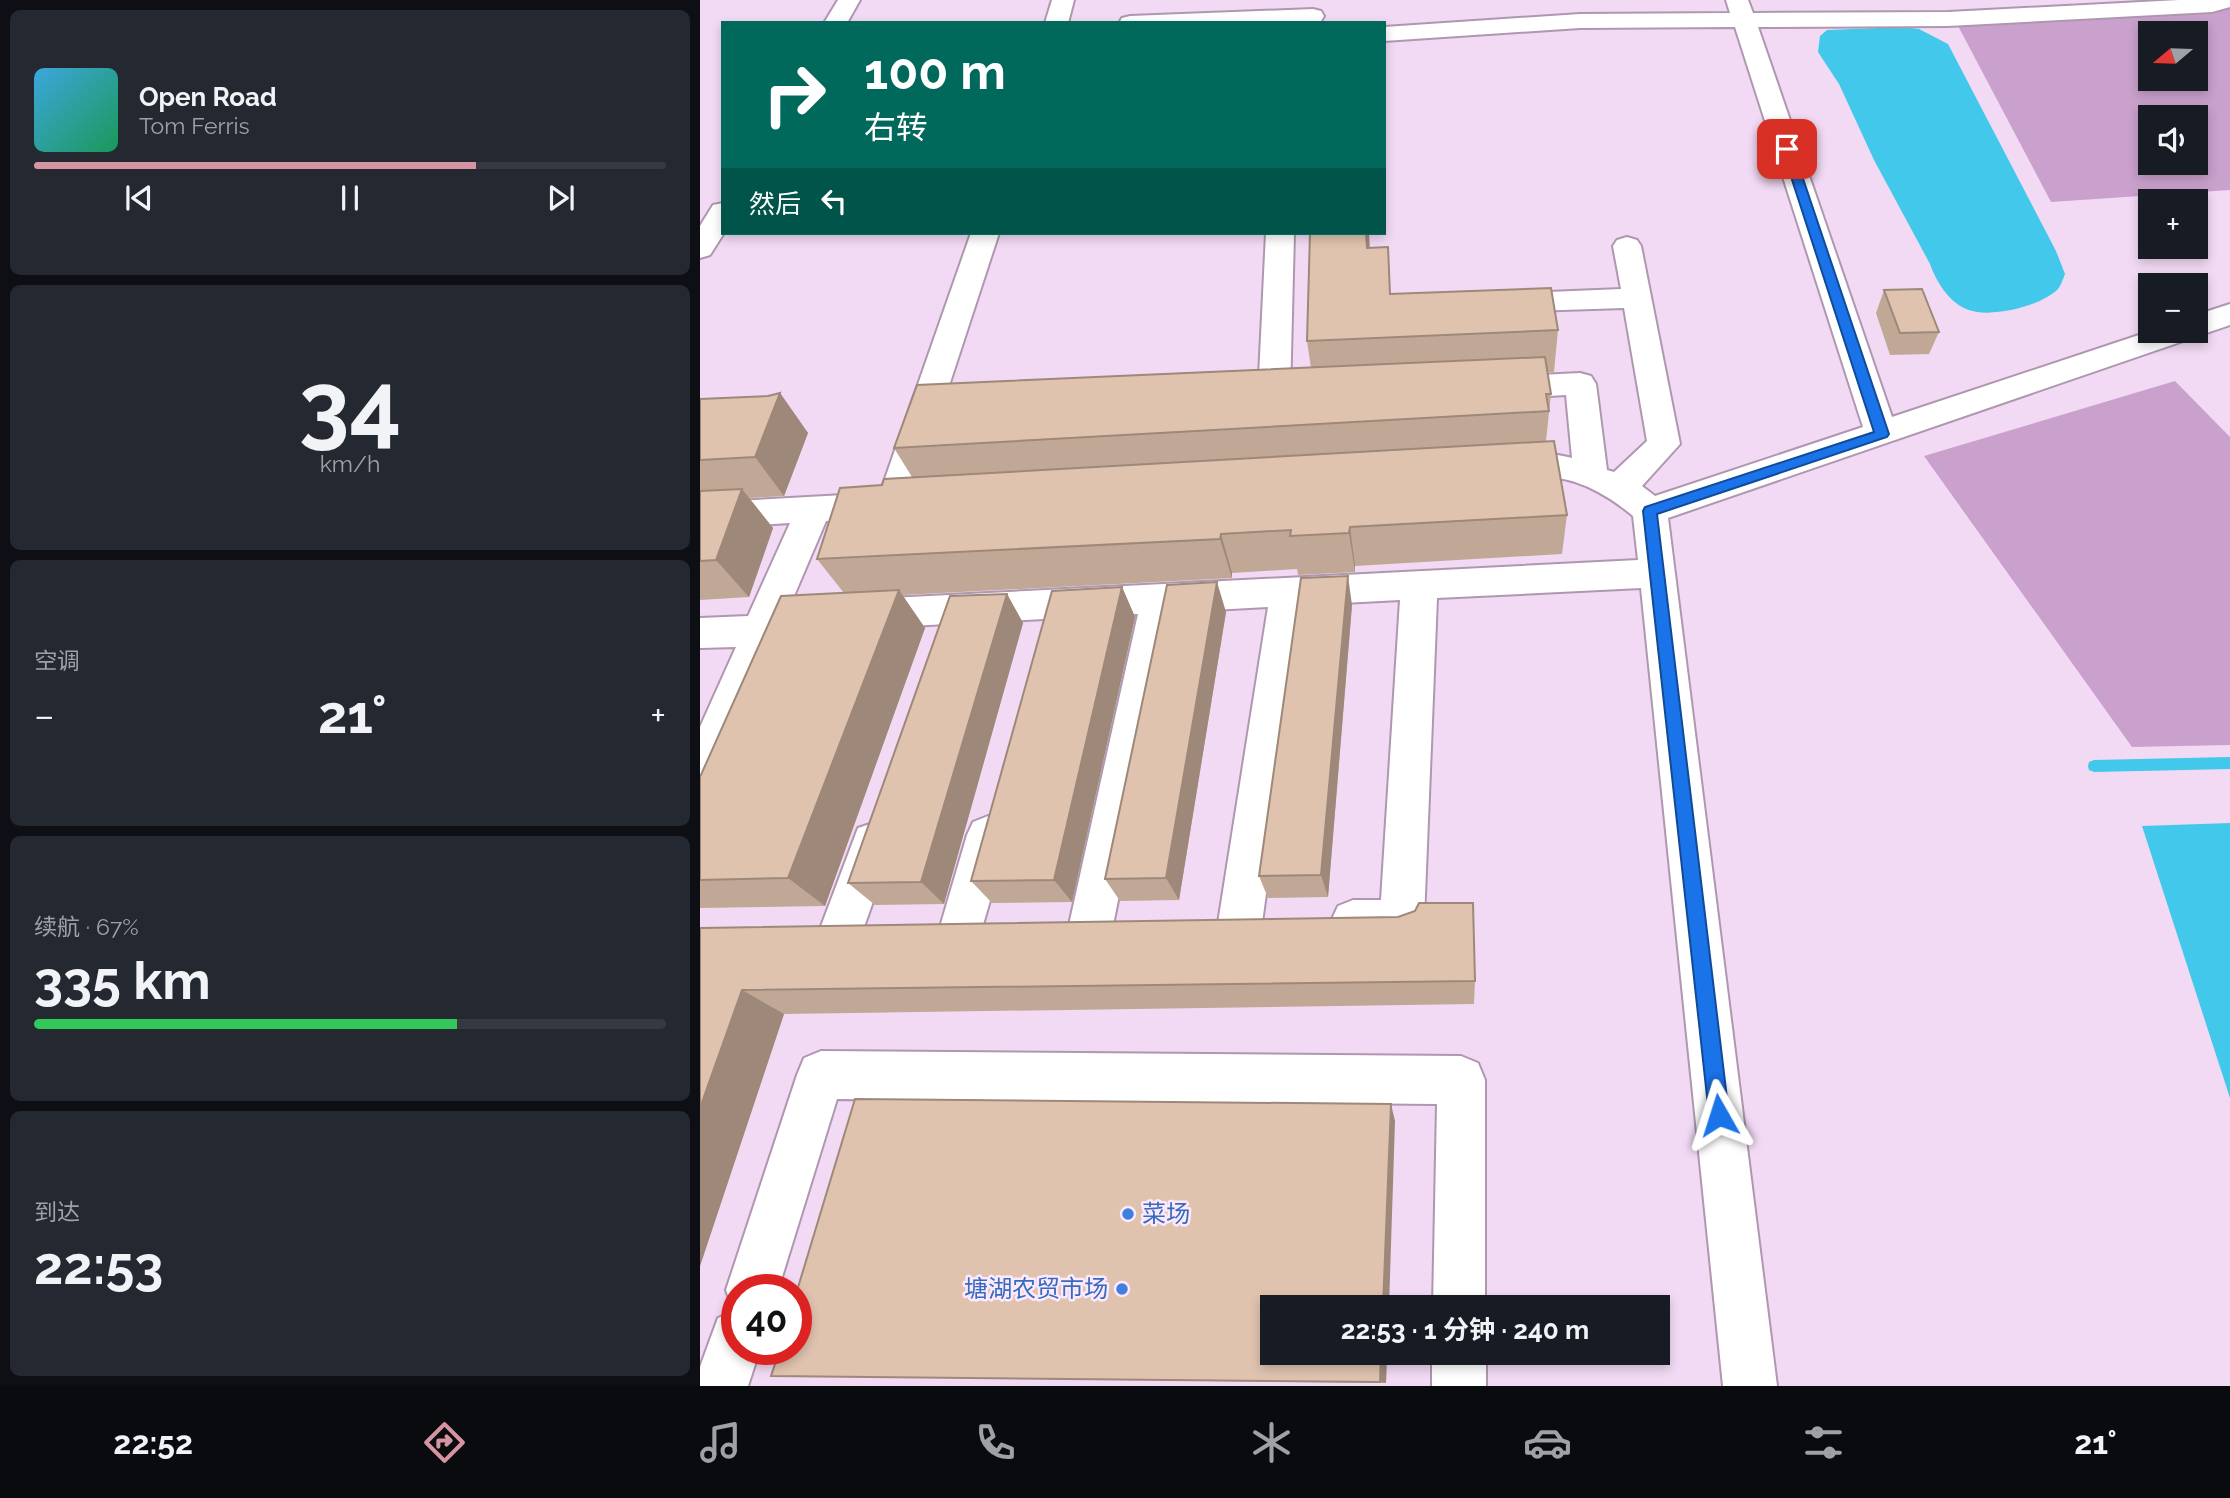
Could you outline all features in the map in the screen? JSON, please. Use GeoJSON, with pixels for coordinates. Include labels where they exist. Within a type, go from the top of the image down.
{"type":"FeatureCollection","features":[{"type":"Feature","properties":{"kind":"street"},"geometry":{"type":"LineString","coordinates":[[836,21],[849,0]]}},
{"type":"Feature","properties":{"kind":"street"},"geometry":{"type":"LineString","coordinates":[[1057,21],[1063,0]]}},
{"type":"Feature","properties":{"kind":"street"},"geometry":{"type":"LineString","coordinates":[[1386,34],[1740,10],[1948,19],[2212,5],[2230,0]]}},
{"type":"Feature","properties":{"kind":"street"},"geometry":{"type":"LineString","coordinates":[[1740,10],[1882,434]]}},
{"type":"Feature","properties":{"kind":"street"},"geometry":{"type":"LineString","coordinates":[[1167,21],[1314,13]]}},
{"type":"Feature","properties":{"kind":"street"},"geometry":{"type":"LineString","coordinates":[[700,249],[721,214]]}},
{"type":"Feature","properties":{"kind":"street"},"geometry":{"type":"LineString","coordinates":[[700,516],[907,504],[937,412],[984,235]]}},
{"type":"Feature","properties":{"kind":"street"},"geometry":{"type":"LineString","coordinates":[[1274,397],[1280,235]]}},
{"type":"Feature","properties":{"kind":"street"},"geometry":{"type":"LineString","coordinates":[[1605,482],[1664,444],[1627,246]]}},
{"type":"Feature","properties":{"kind":"street"},"geometry":{"type":"LineString","coordinates":[[1477,305],[1637,298]]}},
{"type":"Feature","properties":{"kind":"street"},"geometry":{"type":"LineString","coordinates":[[2208,322],[2230,314]]}},
{"type":"Feature","properties":{"kind":"street"},"geometry":{"type":"LineString","coordinates":[[1650,511],[2146,343]]}},
{"type":"Feature","properties":{"kind":"street"},"geometry":{"type":"LineString","coordinates":[[1467,389],[1580,384],[1605,482]]}},
{"type":"Feature","properties":{"kind":"street"},"geometry":{"type":"LineString","coordinates":[[1475,471],[1558,466],[1605,482],[1650,511]]}},
{"type":"Feature","properties":{"kind":"street"},"geometry":{"type":"LineString","coordinates":[[700,772],[814,509]]}},
{"type":"Feature","properties":{"kind":"street"},"geometry":{"type":"LineString","coordinates":[[1650,511],[1750,1386]]}},
{"type":"Feature","properties":{"kind":"street"},"geometry":{"type":"LineString","coordinates":[[700,634],[762,625],[953,609],[1657,573]]}},
{"type":"Feature","properties":{"kind":"street"},"geometry":{"type":"LineString","coordinates":[[1289,592],[1257,923],[1402,920],[1419,586]]}},
{"type":"Feature","properties":{"kind":"street"},"geometry":{"type":"LineString","coordinates":[[1092,925],[1160,599]]}},
{"type":"Feature","properties":{"kind":"street"},"geometry":{"type":"LineString","coordinates":[[1039,645],[1050,604]]}},
{"type":"Feature","properties":{"kind":"street"},"geometry":{"type":"LineString","coordinates":[[940,648],[953,609]]}},
{"type":"Feature","properties":{"kind":"street"},"geometry":{"type":"LineString","coordinates":[[882,814],[902,928],[995,806]]}},
{"type":"Feature","properties":{"kind":"street"},"geometry":{"type":"LineString","coordinates":[[757,1274],[821,1075],[1461,1080],[1459,1295]]}},
{"type":"Feature","properties":{"kind":"street"},"geometry":{"type":"LineString","coordinates":[[721,1386],[728,1365]]}},
{"type":"Feature","properties":{"kind":"street"},"geometry":{"type":"LineString","coordinates":[[1458,1386],[1459,1365]]}},
{"type":"Feature","properties":{"kind":"shaded area"},"geometry":{"type":"Polygon","coordinates":[[[2230,8],[2230,190],[2138,189],[2138,196],[2051,202],[1957,24],[2230,8]]]}},
{"type":"Feature","properties":{"kind":"shaded area"},"geometry":{"type":"Polygon","coordinates":[[[2175,381],[2230,437],[2230,745],[2132,747],[1924,456],[2175,381]]]}},
{"type":"Feature","properties":{"kind":"water"},"geometry":{"type":"Polygon","coordinates":[[[1903,27],[1919,29],[1948,44],[2056,251],[2065,274],[2058,289],[2039,301],[2014,310],[1988,313],[1966,309],[1948,296],[1874,160],[1839,84],[1818,52],[1820,36],[1827,30],[1903,27]]]}},
{"type":"Feature","properties":{"kind":"water"},"geometry":{"type":"Polygon","coordinates":[[[2230,823],[2230,1098],[2142,826],[2230,823]]]}},
{"type":"Feature","properties":{"kind":"building"},"geometry":{"type":"Polygon","coordinates":[[[1310,235],[1366,235],[1367,248],[1388,247],[1390,294],[1551,288],[1558,330],[1307,341],[1310,235]]]}},
{"type":"Feature","properties":{"kind":"building"},"geometry":{"type":"Polygon","coordinates":[[[1922,289],[1939,332],[1900,333],[1884,290],[1922,289]]]}},
{"type":"Feature","properties":{"kind":"building"},"geometry":{"type":"Polygon","coordinates":[[[1545,357],[1551,394],[1546,394],[1549,411],[894,448],[917,385],[1545,357]]]}},
{"type":"Feature","properties":{"kind":"building"},"geometry":{"type":"Polygon","coordinates":[[[780,393],[755,457],[700,460],[700,399],[780,393]]]}},
{"type":"Feature","properties":{"kind":"building"},"geometry":{"type":"Polygon","coordinates":[[[1554,441],[1567,515],[1350,527],[1349,533],[1290,536],[1291,530],[1221,534],[1220,539],[817,559],[840,488],[882,485],[884,479],[1554,441]]]}},
{"type":"Feature","properties":{"kind":"building"},"geometry":{"type":"Polygon","coordinates":[[[742,489],[716,560],[700,561],[700,491],[742,489]]]}},
{"type":"Feature","properties":{"kind":"building"},"geometry":{"type":"Polygon","coordinates":[[[1348,576],[1321,875],[1259,876],[1301,578],[1348,576]]]}},
{"type":"Feature","properties":{"kind":"building"},"geometry":{"type":"Polygon","coordinates":[[[1217,582],[1166,878],[1105,879],[1167,585],[1217,582]]]}},
{"type":"Feature","properties":{"kind":"building"},"geometry":{"type":"Polygon","coordinates":[[[1122,587],[1054,880],[971,881],[1052,591],[1122,587]]]}},
{"type":"Feature","properties":{"kind":"building"},"geometry":{"type":"Polygon","coordinates":[[[899,590],[788,878],[700,880],[700,777],[781,596],[899,590]]]}},
{"type":"Feature","properties":{"kind":"building"},"geometry":{"type":"Polygon","coordinates":[[[1007,594],[921,882],[848,883],[950,596],[1007,594]]]}},
{"type":"Feature","properties":{"kind":"building"},"geometry":{"type":"Polygon","coordinates":[[[1419,903],[1473,903],[1475,981],[742,990],[700,1108],[700,928],[1398,917],[1415,911],[1419,903]]]}},
{"type":"Feature","properties":{"kind":"building","name":"菜场"},"geometry":{"type":"Polygon","coordinates":[[[855,1099],[1391,1104],[1383,1295],[1260,1295],[1260,1365],[1381,1365],[1380,1382],[771,1376],[775,1365],[812,1365],[812,1274],[802,1274],[855,1099]]]}},
{"type":"Feature","properties":{"kind":"waterway"},"geometry":{"type":"LineString","coordinates":[[2094,766],[2230,763]]}},
{"type":"Feature","properties":{"kind":"place","name":"菜场"},"geometry":{"type":"Point","coordinates":[1128,1214]}},
{"type":"Feature","properties":{"kind":"place","name":"塘湖农贸市场"},"geometry":{"type":"Point","coordinates":[1122,1289]}},
{"type":"Feature","properties":{"kind":"route"},"geometry":{"type":"LineString","coordinates":[[1719,1115],[1650,511],[1882,434],[1787,149]]}}]}
